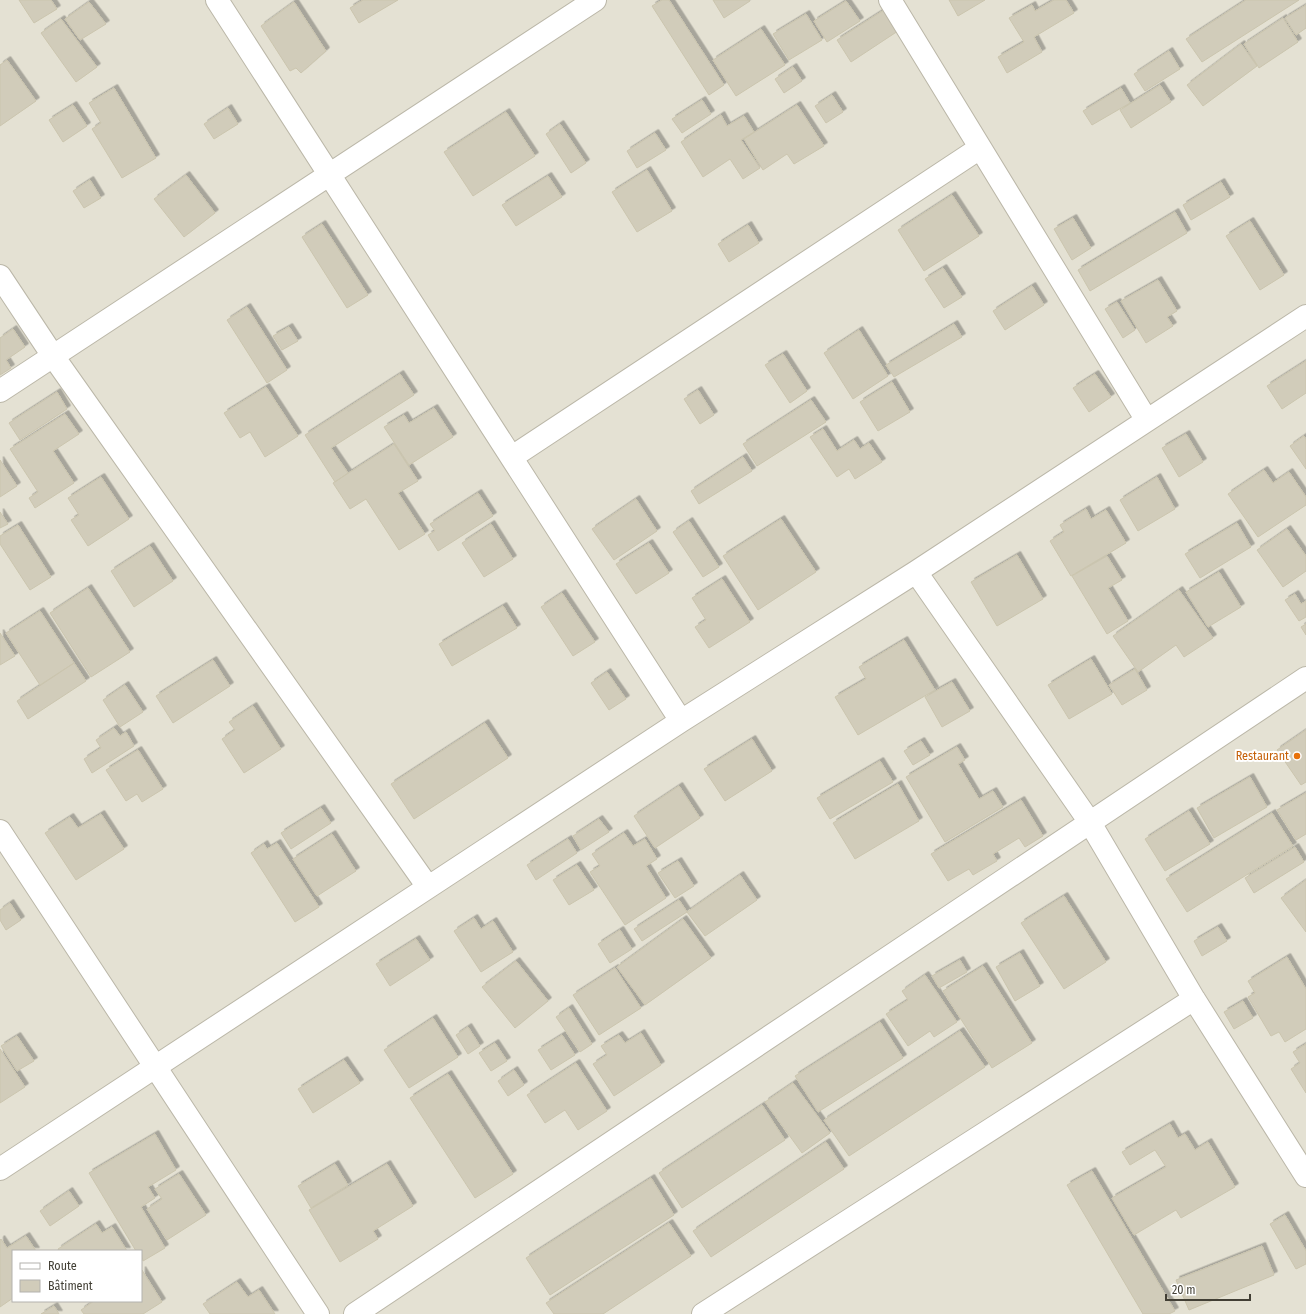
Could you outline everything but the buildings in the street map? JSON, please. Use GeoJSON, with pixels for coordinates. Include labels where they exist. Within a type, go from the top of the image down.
{"type":"FeatureCollection","features":[{"type":"Feature","properties":{"kind":"street"},"geometry":{"type":"LineString","coordinates":[[217,0],[682,721]]}},
{"type":"Feature","properties":{"kind":"street"},"geometry":{"type":"LineString","coordinates":[[890,0],[1146,419]]}},
{"type":"Feature","properties":{"kind":"street"},"geometry":{"type":"LineString","coordinates":[[0,391],[593,1]]}},
{"type":"Feature","properties":{"kind":"street"},"geometry":{"type":"LineString","coordinates":[[512,457],[980,148]]}},
{"type":"Feature","properties":{"kind":"street"},"geometry":{"type":"LineString","coordinates":[[0,276],[53,356],[428,888]]}},
{"type":"Feature","properties":{"kind":"street"},"geometry":{"type":"LineString","coordinates":[[0,1168],[682,721],[916,572],[1146,419],[1306,316]]}},
{"type":"Feature","properties":{"kind":"street"},"geometry":{"type":"LineString","coordinates":[[916,572],[1090,821],[1194,999],[1306,1176]]}},
{"type":"Feature","properties":{"kind":"street"},"geometry":{"type":"LineString","coordinates":[[355,1314],[1090,821],[1306,678]]}},
{"type":"Feature","properties":{"kind":"street"},"geometry":{"type":"LineString","coordinates":[[0,831],[318,1314]]}},
{"type":"Feature","properties":{"kind":"street"},"geometry":{"type":"LineString","coordinates":[[703,1314],[1194,999]]}},
{"type":"Feature","properties":{"kind":"shaded area"},"geometry":{"type":"Polygon","coordinates":[[[0,0],[1306,0],[1306,1314],[0,1314],[0,0]]]}},
{"type":"Feature","properties":{"kind":"place","name":"Restaurant"},"geometry":{"type":"Point","coordinates":[1297,756]}}]}
